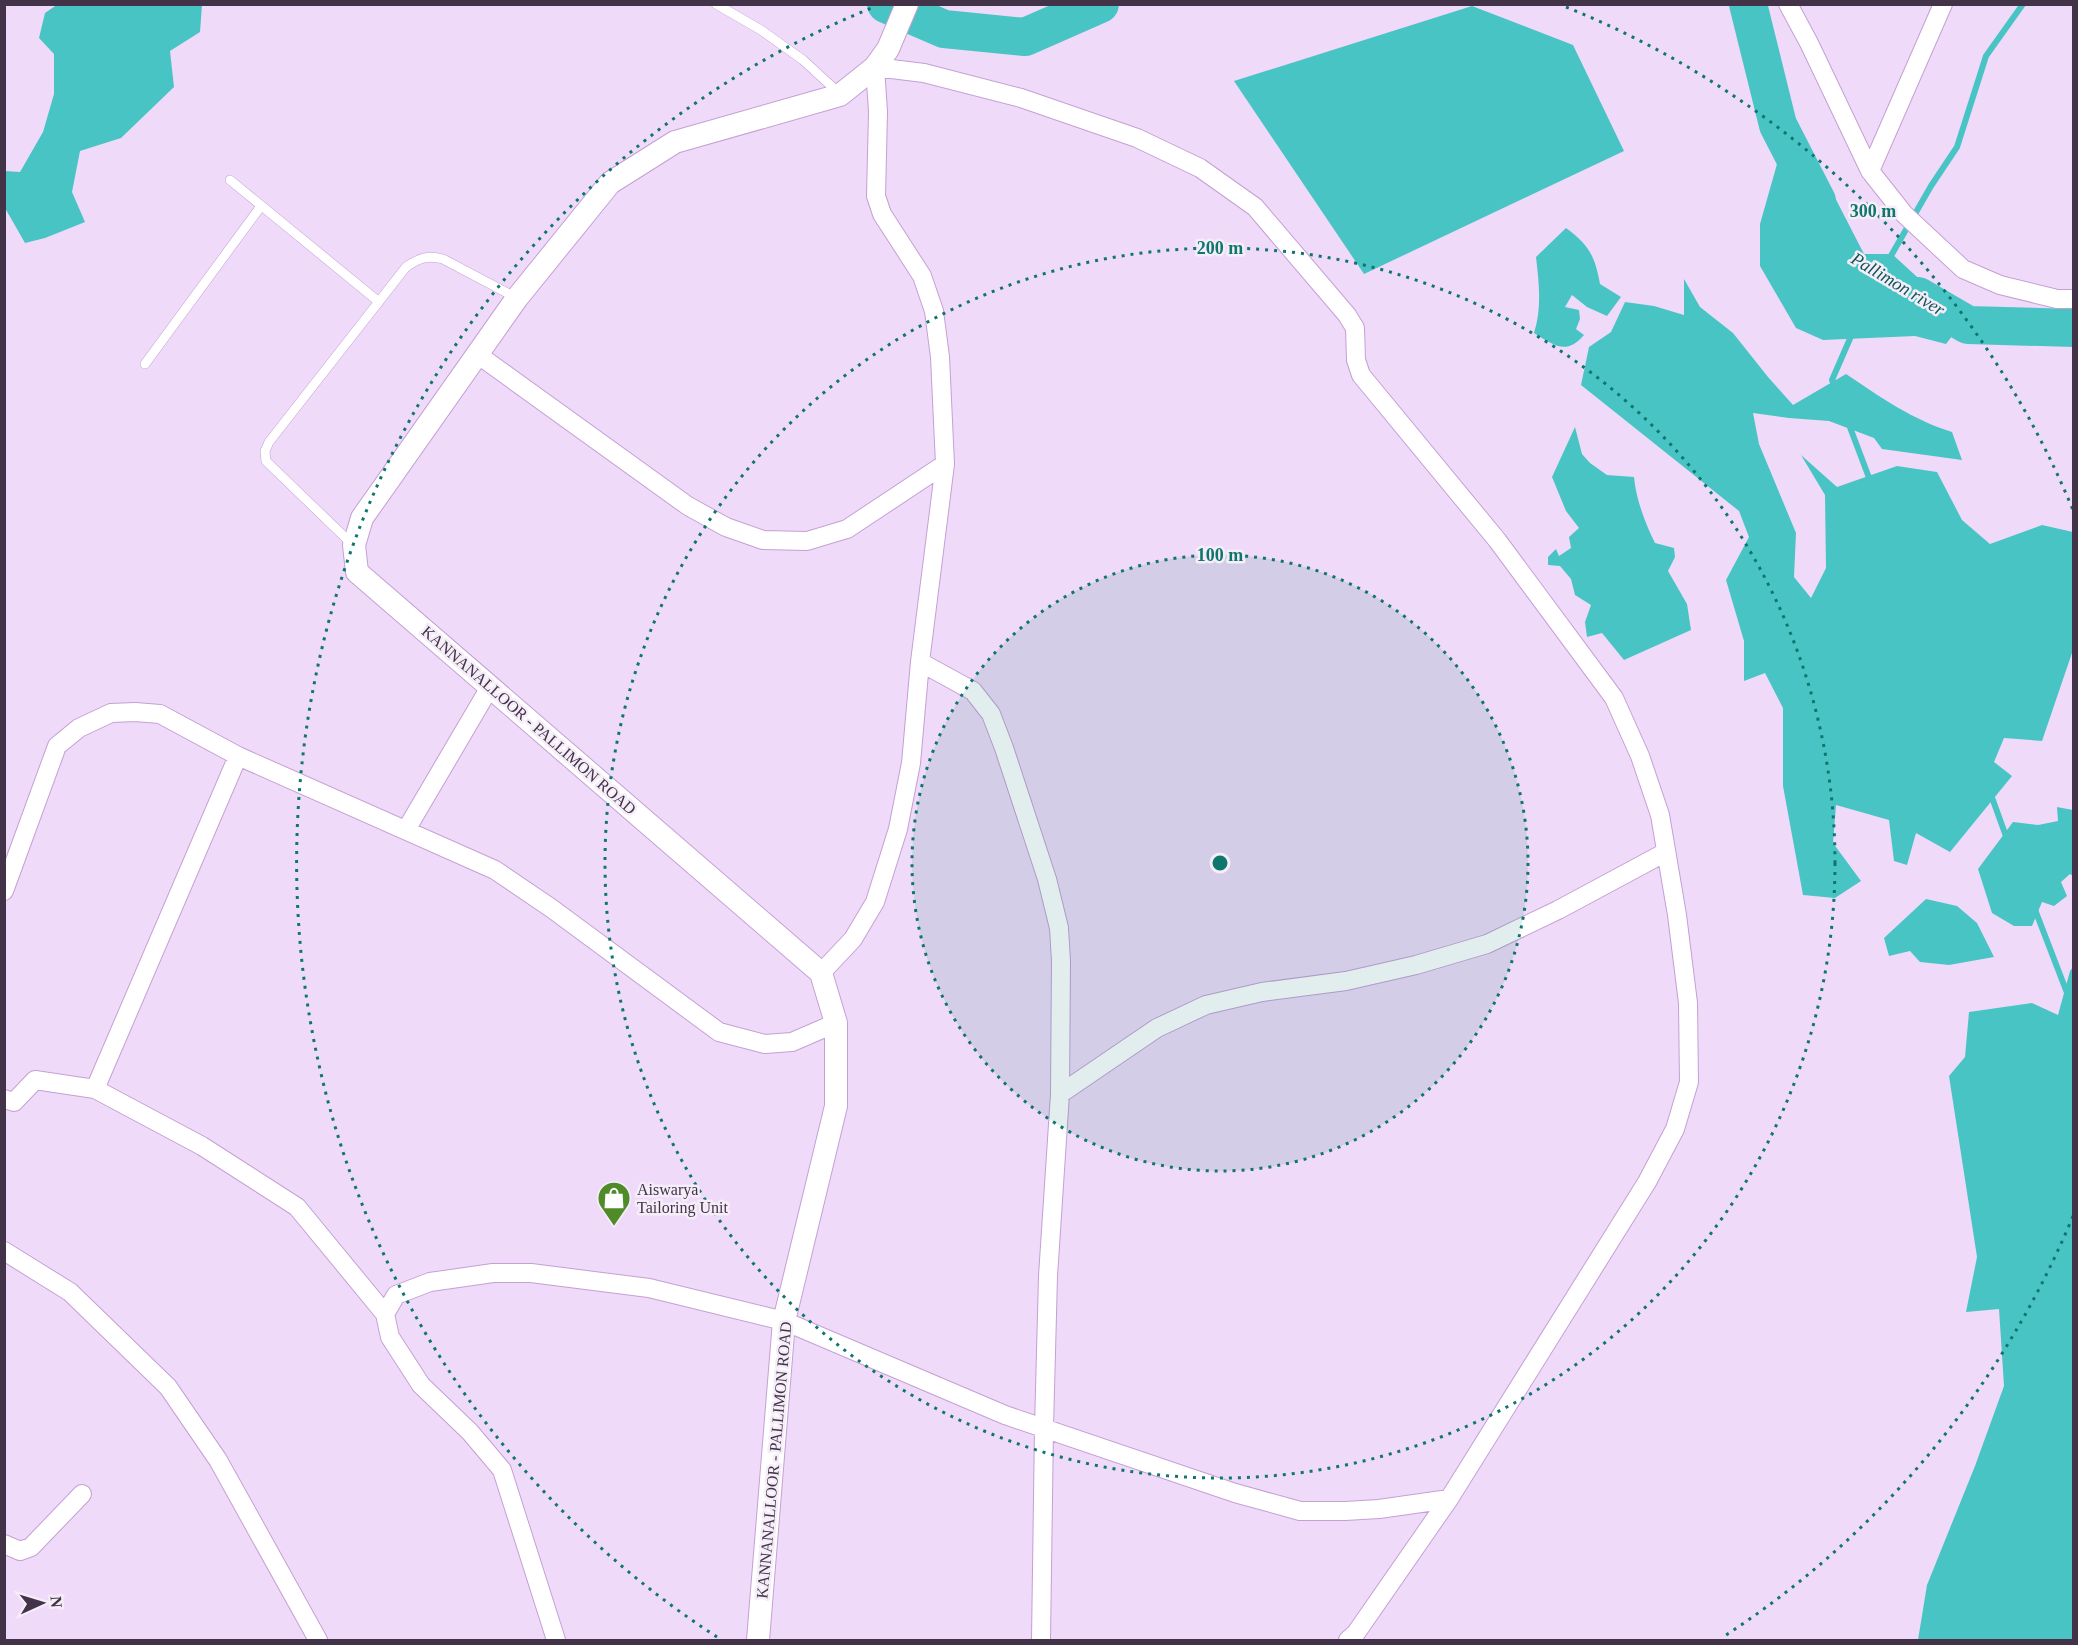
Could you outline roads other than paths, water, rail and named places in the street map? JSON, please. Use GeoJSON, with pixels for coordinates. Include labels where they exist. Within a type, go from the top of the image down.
{"type":"FeatureCollection","features":[{"type":"Feature","properties":{"kind":"street","name":"KANNANALLOOR - PALLIMON ROAD"},"geometry":{"type":"LineString","coordinates":[[758,1641],[784,1322],[836,1106],[836,1023],[821,973],[357,572],[354,545],[362,518],[516,298],[610,183],[675,141],[840,95],[881,58],[907,4]]}},
{"type":"Feature","properties":{"kind":"street"},"geometry":{"type":"LineString","coordinates":[[1788,4],[1870,171],[1904,214],[1963,269],[2000,285],[2056,299],[2073,299]]}},
{"type":"Feature","properties":{"kind":"street"},"geometry":{"type":"LineString","coordinates":[[1870,171],[1942,4]]}},
{"type":"Feature","properties":{"kind":"street"},"geometry":{"type":"LineString","coordinates":[[821,973],[853,939],[875,902],[898,829],[911,763],[920,662],[945,464],[940,357],[934,311],[922,276],[882,214],[876,196],[881,58],[924,73],[1020,98],[1137,138],[1200,168],[1255,207],[1347,315],[1355,328],[1356,360],[1361,375],[1497,540],[1614,698],[1640,756],[1660,815],[1677,915],[1688,1003],[1689,1082],[1675,1129],[1647,1182],[1449,1499],[1356,1633],[1348,1641]]}},
{"type":"Feature","properties":{"kind":"street"},"geometry":{"type":"LineString","coordinates":[[477,354],[688,506],[726,527],[763,540],[807,541],[847,529],[945,464]]}},
{"type":"Feature","properties":{"kind":"street"},"geometry":{"type":"LineString","coordinates":[[920,662],[973,691],[991,714],[1047,879],[1059,928],[1061,961],[1060,1094],[1048,1276],[1041,1641]]}},
{"type":"Feature","properties":{"kind":"street"},"geometry":{"type":"LineString","coordinates":[[406,830],[490,687]]}},
{"type":"Feature","properties":{"kind":"street"},"geometry":{"type":"LineString","coordinates":[[4,891],[57,746],[79,728],[111,713],[160,714],[238,756],[495,870],[551,908],[719,1032],[765,1044],[792,1042],[836,1023]]}},
{"type":"Feature","properties":{"kind":"street"},"geometry":{"type":"LineString","coordinates":[[95,1089],[238,756]]}},
{"type":"Feature","properties":{"kind":"street"},"geometry":{"type":"LineString","coordinates":[[1060,1094],[1158,1028],[1206,1005],[1262,992],[1346,981],[1416,965],[1487,944],[1558,910],[1666,852]]}},
{"type":"Feature","properties":{"kind":"street"},"geometry":{"type":"LineString","coordinates":[[4,1099],[15,1102],[35,1080],[95,1089],[202,1146],[297,1207],[385,1314],[390,1337],[421,1385],[470,1432],[502,1470],[556,1641]]}},
{"type":"Feature","properties":{"kind":"street"},"geometry":{"type":"LineString","coordinates":[[4,1251],[70,1292],[168,1387],[218,1460],[318,1641]]}},
{"type":"Feature","properties":{"kind":"street"},"geometry":{"type":"LineString","coordinates":[[385,1314],[396,1295],[430,1282],[493,1273],[531,1273],[649,1288],[784,1322],[1005,1414],[1235,1493],[1300,1511],[1379,1509],[1449,1499]]}},
{"type":"Feature","properties":{"kind":"street"},"geometry":{"type":"LineString","coordinates":[[4,1544],[20,1551],[31,1547],[82,1494]]}},
{"type":"Feature","properties":{"kind":"lane"},"geometry":{"type":"LineString","coordinates":[[716,4],[761,30],[803,60],[840,95]]}},
{"type":"Feature","properties":{"kind":"lane"},"geometry":{"type":"LineString","coordinates":[[230,180],[379,302]]}},
{"type":"Feature","properties":{"kind":"lane"},"geometry":{"type":"LineString","coordinates":[[145,364],[261,206]]}},
{"type":"Feature","properties":{"kind":"lane"},"geometry":{"type":"LineString","coordinates":[[354,545],[266,461],[265,451],[269,442],[406,267],[417,260],[431,256],[443,259],[516,298]]}},
{"type":"Feature","properties":{"kind":"water"},"geometry":{"type":"Polygon","coordinates":[[[58,4],[202,5],[200,32],[170,51],[174,87],[121,138],[80,151],[72,192],[85,222],[45,238],[25,243],[5,208],[5,171],[20,172],[43,132],[54,94],[54,54],[39,38],[45,13],[58,4]]]}},
{"type":"Feature","properties":{"kind":"water"},"geometry":{"type":"Polygon","coordinates":[[[1472,6],[1573,45],[1624,151],[1364,274],[1234,81],[1472,6]]]}},
{"type":"Feature","properties":{"kind":"water"},"geometry":{"type":"Polygon","coordinates":[[[1810,149],[1864,254],[1892,254],[1927,286],[1968,315],[1946,344],[1915,336],[1823,340],[1796,328],[1760,266],[1760,224],[1777,164],[1810,149]]]}},
{"type":"Feature","properties":{"kind":"water"},"geometry":{"type":"Polygon","coordinates":[[[1566,228],[1590,252],[1600,284],[1621,297],[1607,316],[1587,307],[1572,295],[1565,307],[1579,310],[1580,319],[1576,329],[1584,335],[1566,347],[1554,344],[1534,333],[1539,305],[1536,257],[1566,228]]]}},
{"type":"Feature","properties":{"kind":"water"},"geometry":{"type":"Polygon","coordinates":[[[1684,279],[1700,307],[1733,333],[1793,405],[1846,374],[1910,414],[1952,432],[1962,460],[1882,449],[1874,438],[1829,421],[1753,413],[1759,444],[1796,533],[1794,577],[1811,598],[1826,568],[1825,495],[1801,455],[1837,487],[1897,466],[1937,472],[1962,520],[1990,544],[2042,525],[2073,532],[2073,650],[2042,741],[2004,738],[1994,762],[2012,776],[1950,852],[1916,833],[1907,865],[1894,861],[1889,820],[1836,805],[1833,843],[1861,881],[1835,898],[1803,895],[1783,786],[1783,708],[1765,673],[1744,681],[1744,641],[1726,580],[1749,537],[1739,511],[1581,385],[1589,347],[1611,332],[1625,302],[1654,306],[1684,315],[1684,279]]]}},
{"type":"Feature","properties":{"kind":"water"},"geometry":{"type":"Polygon","coordinates":[[[1575,427],[1582,454],[1590,463],[1607,475],[1634,477],[1642,511],[1655,543],[1674,548],[1675,557],[1668,571],[1687,604],[1691,630],[1624,660],[1602,633],[1587,637],[1585,622],[1591,605],[1575,595],[1571,579],[1560,566],[1548,565],[1548,557],[1556,549],[1559,556],[1571,548],[1569,537],[1579,528],[1566,511],[1552,477],[1575,427]]]}},
{"type":"Feature","properties":{"kind":"water"},"geometry":{"type":"Polygon","coordinates":[[[2057,807],[2073,810],[2073,876],[2070,874],[2061,882],[2067,896],[2054,906],[2042,902],[2032,926],[2014,926],[1992,913],[1978,869],[2013,822],[2038,825],[2058,821],[2057,807]]]}},
{"type":"Feature","properties":{"kind":"water"},"geometry":{"type":"Polygon","coordinates":[[[1926,899],[1957,906],[1977,923],[1994,957],[1949,965],[1920,962],[1910,951],[1889,956],[1884,938],[1926,899]]]}},
{"type":"Feature","properties":{"kind":"water"},"geometry":{"type":"Polygon","coordinates":[[[2073,967],[2073,1640],[1918,1640],[1927,1585],[1975,1466],[2004,1386],[1999,1309],[1966,1312],[1977,1257],[1949,1076],[1965,1057],[1969,1012],[2032,1003],[2058,1015],[2073,967]]]}},
{"type":"Feature","properties":{"kind":"waterway","name":"Pallimon river"},"geometry":{"type":"LineString","coordinates":[[886,4],[944,29],[1025,37],[1100,4]]}},
{"type":"Feature","properties":{"kind":"waterway","name":"Pallimon river"},"geometry":{"type":"LineString","coordinates":[[1748,4],[1778,125],[1817,201]]}},
{"type":"Feature","properties":{"kind":"waterway"},"geometry":{"type":"LineString","coordinates":[[1888,261],[1931,186],[1957,147],[1986,56],[2023,4]]}},
{"type":"Feature","properties":{"kind":"waterway","name":"Pallimon river"},"geometry":{"type":"LineString","coordinates":[[1918,296],[1968,325],[2074,328]]}},
{"type":"Feature","properties":{"kind":"waterway"},"geometry":{"type":"LineString","coordinates":[[1835,388],[1832,380],[1852,334]]}},
{"type":"Feature","properties":{"kind":"waterway"},"geometry":{"type":"LineString","coordinates":[[1848,422],[1871,483]]}},
{"type":"Feature","properties":{"kind":"waterway"},"geometry":{"type":"LineString","coordinates":[[1990,792],[2007,839]]}},
{"type":"Feature","properties":{"kind":"waterway"},"geometry":{"type":"LineString","coordinates":[[2034,907],[2074,1011]]}},
{"type":"Feature","properties":{"kind":"place","name":"Aiswarya Tailoring Unit"},"geometry":{"type":"Point","coordinates":[614,1227]}}]}
